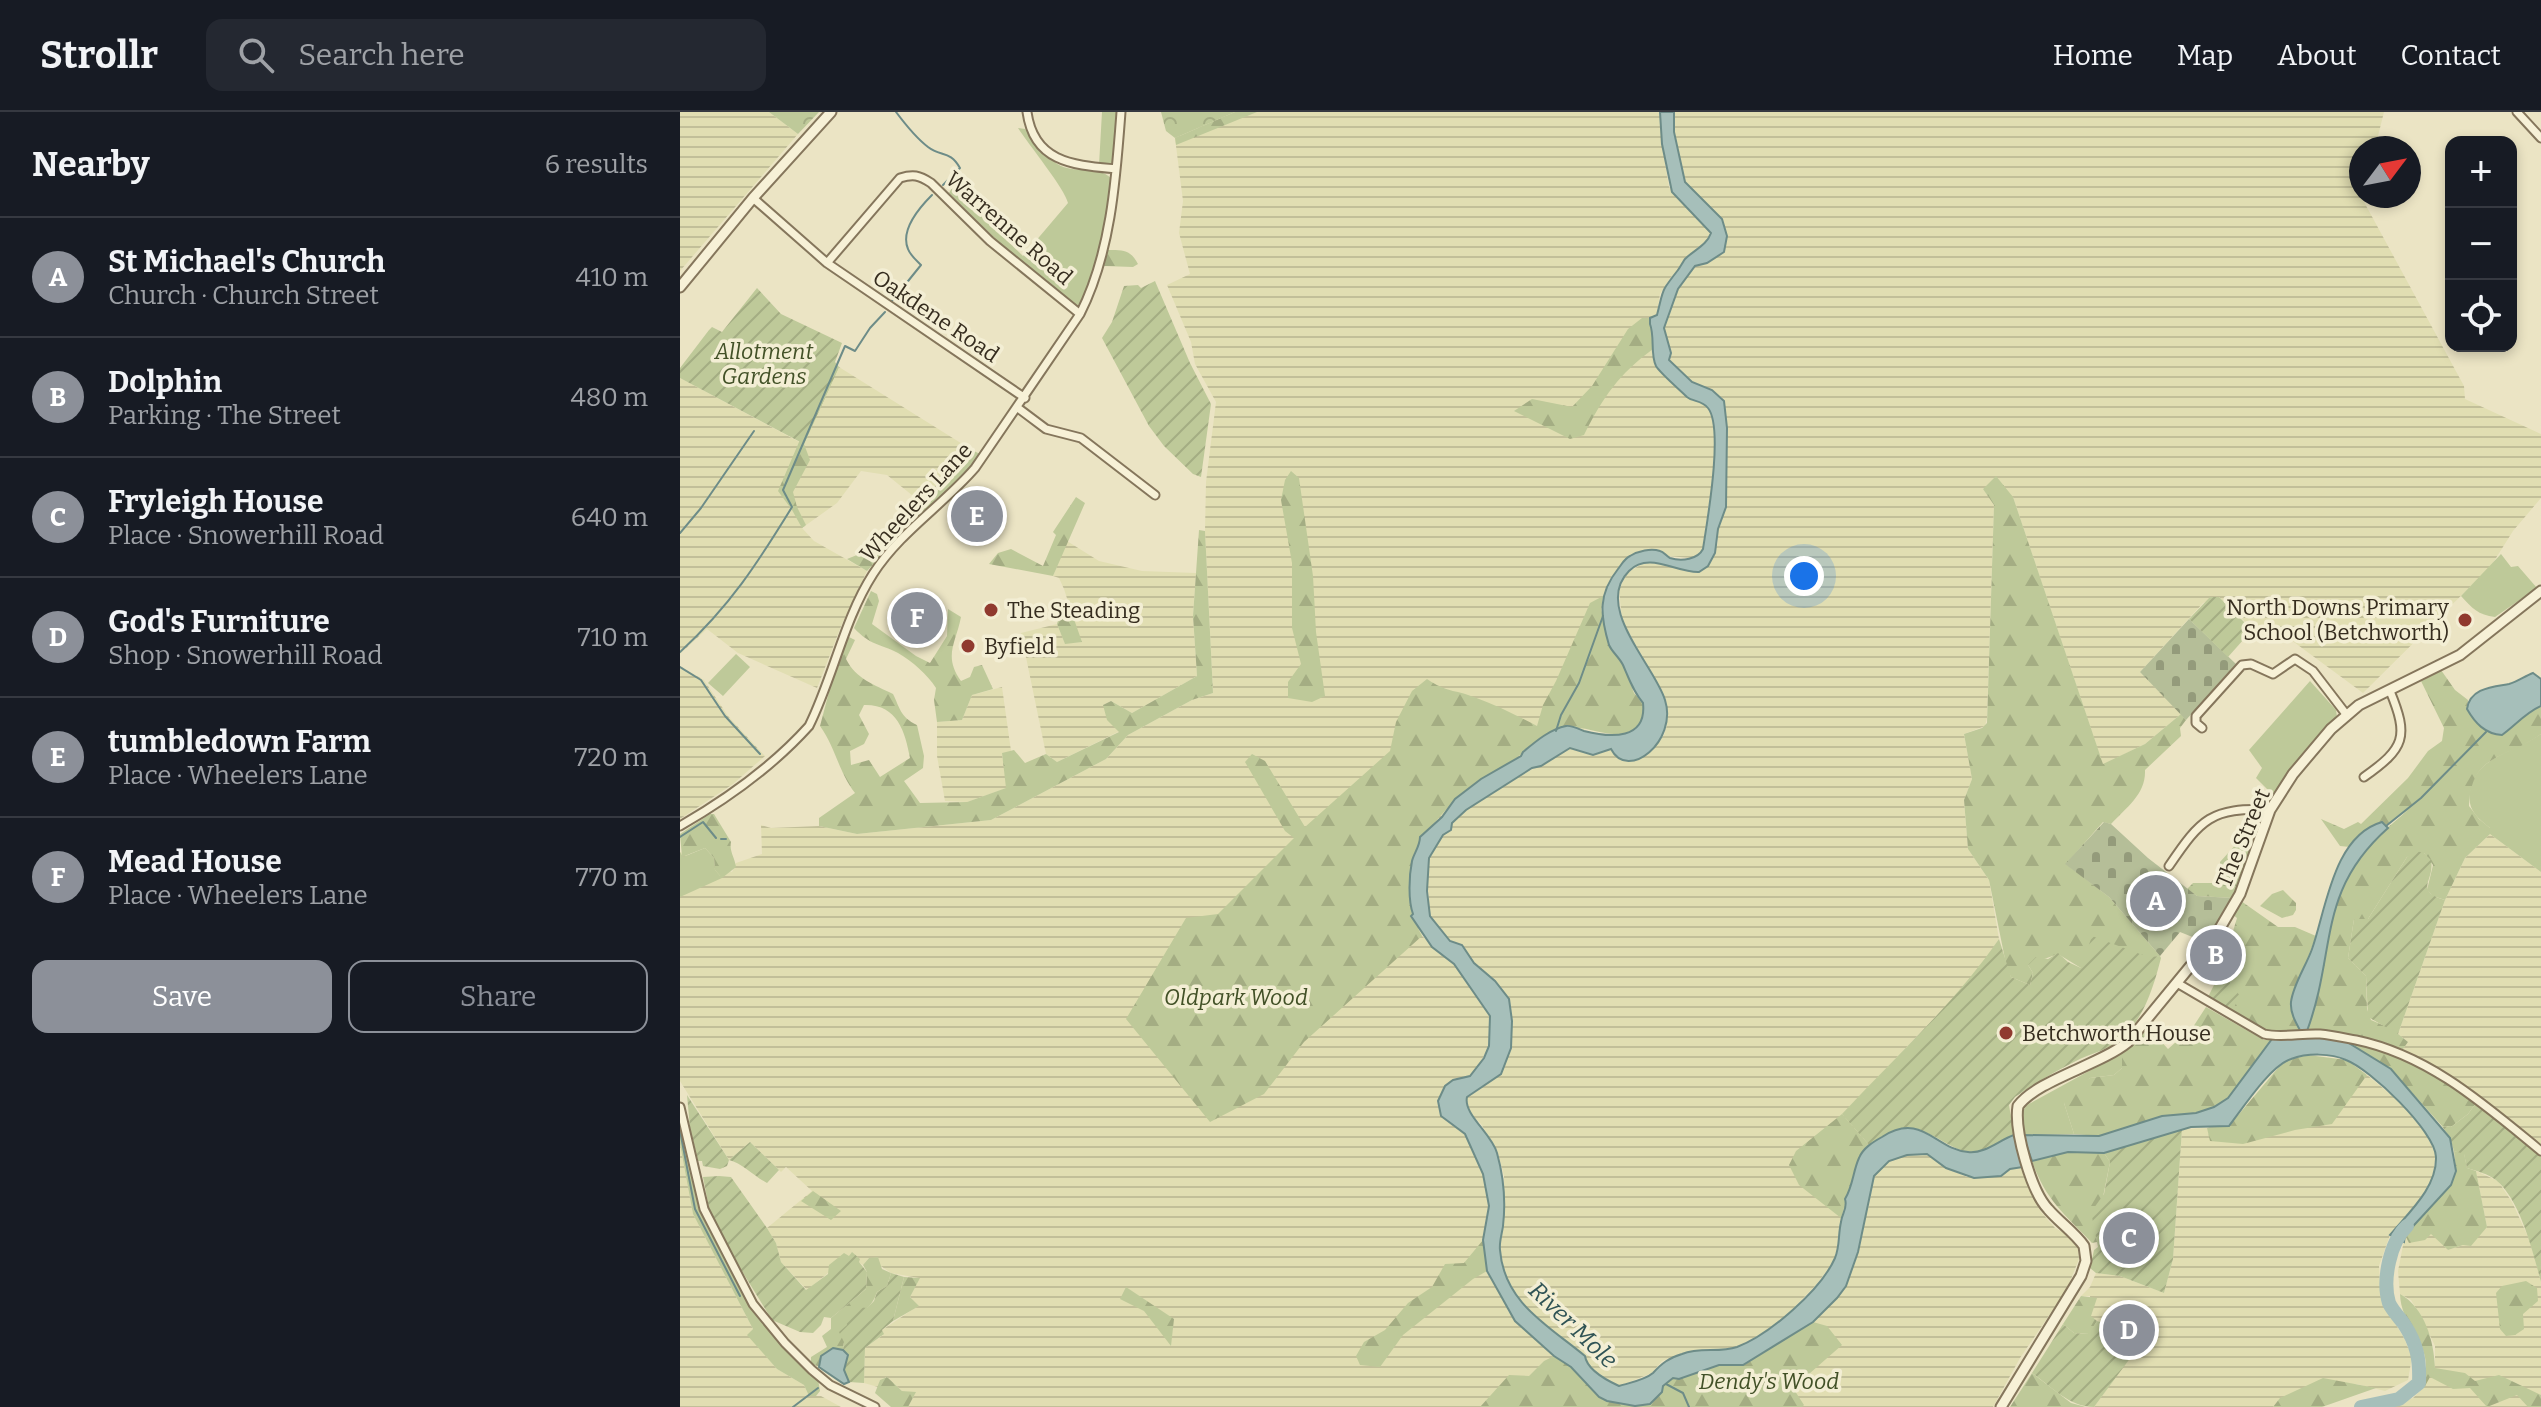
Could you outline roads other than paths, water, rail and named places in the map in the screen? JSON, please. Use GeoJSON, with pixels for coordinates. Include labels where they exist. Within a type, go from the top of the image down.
{"type":"FeatureCollection","features":[{"type":"Feature","properties":{"kind":"street"},"geometry":{"type":"LineString","coordinates":[[680,287],[753,198],[831,112]]}},
{"type":"Feature","properties":{"kind":"street"},"geometry":{"type":"LineString","coordinates":[[1027,112],[1035,137],[1054,156],[1073,164],[1116,169]]}},
{"type":"Feature","properties":{"kind":"street","name":"Wheelers Lane"},"geometry":{"type":"LineString","coordinates":[[680,826],[737,790],[792,745],[809,726],[873,574],[897,544],[959,487],[1025,398],[1080,314],[1091,292],[1112,205],[1121,112]]}},
{"type":"Feature","properties":{"kind":"street"},"geometry":{"type":"LineString","coordinates":[[2517,112],[2541,138]]}},
{"type":"Feature","properties":{"kind":"street","name":"Warrenne Road"},"geometry":{"type":"LineString","coordinates":[[827,263],[900,178],[911,174],[931,183],[990,241],[1080,314]]}},
{"type":"Feature","properties":{"kind":"street","name":"Oakdene Road"},"geometry":{"type":"LineString","coordinates":[[753,198],[827,263],[1025,398]]}},
{"type":"Feature","properties":{"kind":"street"},"geometry":{"type":"LineString","coordinates":[[1018,408],[1046,429],[1081,438],[1155,495]]}},
{"type":"Feature","properties":{"kind":"street","name":"The Street"},"geometry":{"type":"LineString","coordinates":[[2001,1407],[2074,1289],[2086,1261],[2084,1246],[2045,1207],[2017,1130],[2018,1106],[2023,1099],[2115,1052],[2128,1042],[2216,935],[2234,904],[2270,810],[2293,774],[2346,714],[2460,655],[2541,591]]}},
{"type":"Feature","properties":{"kind":"street"},"geometry":{"type":"LineString","coordinates":[[2202,728],[2196,723],[2196,716],[2242,665],[2251,664],[2273,674],[2295,659],[2313,671],[2346,714]]}},
{"type":"Feature","properties":{"kind":"street"},"geometry":{"type":"LineString","coordinates":[[2364,777],[2395,753],[2401,740],[2401,718],[2390,691]]}},
{"type":"Feature","properties":{"kind":"street"},"geometry":{"type":"LineString","coordinates":[[2169,866],[2193,831],[2208,819],[2227,811],[2270,810]]}},
{"type":"Feature","properties":{"kind":"street"},"geometry":{"type":"LineString","coordinates":[[2177,983],[2264,1034],[2320,1034],[2359,1041],[2408,1056],[2447,1078],[2541,1151]]}},
{"type":"Feature","properties":{"kind":"street"},"geometry":{"type":"LineString","coordinates":[[680,1107],[704,1209],[753,1304],[812,1370],[830,1385],[875,1407]]}},
{"type":"Feature","properties":{"kind":"water"},"geometry":{"type":"Polygon","coordinates":[[[1660,112],[1674,112],[1674,132],[1685,182],[1722,219],[1727,236],[1724,252],[1707,263],[1695,266],[1678,289],[1664,328],[1671,353],[1669,360],[1692,382],[1712,390],[1724,401],[1727,428],[1726,507],[1718,529],[1715,553],[1708,566],[1699,572],[1654,563],[1637,565],[1620,585],[1618,602],[1622,619],[1665,700],[1667,715],[1664,730],[1658,742],[1639,759],[1628,761],[1619,758],[1611,749],[1593,755],[1570,748],[1541,766],[1532,768],[1466,810],[1452,823],[1451,830],[1443,835],[1429,858],[1427,891],[1430,916],[1450,941],[1462,945],[1474,963],[1495,981],[1509,999],[1511,1048],[1501,1074],[1467,1097],[1469,1110],[1494,1146],[1501,1171],[1504,1189],[1500,1247],[1503,1269],[1510,1285],[1530,1312],[1585,1356],[1589,1366],[1598,1374],[1619,1386],[1646,1378],[1666,1361],[1682,1354],[1737,1347],[1764,1333],[1793,1310],[1818,1284],[1835,1258],[1845,1199],[1857,1163],[1866,1148],[1882,1137],[1908,1128],[1928,1134],[1957,1150],[1974,1152],[2014,1135],[2023,1167],[2010,1169],[2001,1176],[1974,1178],[1946,1168],[1927,1154],[1907,1155],[1889,1161],[1874,1176],[1858,1252],[1846,1286],[1813,1322],[1743,1365],[1719,1365],[1679,1379],[1673,1378],[1650,1404],[1635,1406],[1599,1397],[1571,1367],[1515,1321],[1487,1271],[1483,1240],[1489,1206],[1483,1174],[1465,1134],[1441,1116],[1438,1101],[1445,1086],[1453,1080],[1470,1076],[1484,1058],[1489,1046],[1490,1016],[1454,964],[1432,947],[1411,916],[1410,874],[1420,837],[1442,817],[1455,799],[1481,779],[1521,756],[1538,740],[1566,726],[1616,735],[1625,734],[1639,724],[1643,703],[1610,648],[1606,634],[1603,605],[1607,587],[1625,560],[1637,553],[1656,550],[1670,558],[1684,560],[1694,557],[1703,549],[1715,454],[1713,419],[1706,405],[1687,397],[1656,366],[1650,318],[1657,315],[1663,291],[1684,260],[1711,233],[1672,192],[1662,144],[1660,112]]]}},
{"type":"Feature","properties":{"kind":"water"},"geometry":{"type":"Polygon","coordinates":[[[2533,673],[2541,679],[2541,706],[2502,735],[2490,732],[2473,719],[2467,709],[2477,693],[2533,673]]]}},
{"type":"Feature","properties":{"kind":"water"},"geometry":{"type":"Polygon","coordinates":[[[2382,822],[2388,828],[2349,875],[2339,899],[2316,1002],[2307,1031],[2301,1032],[2291,1010],[2292,996],[2312,949],[2334,876],[2352,842],[2365,830],[2382,822]]]}},
{"type":"Feature","properties":{"kind":"water"},"geometry":{"type":"Polygon","coordinates":[[[2319,1037],[2347,1042],[2391,1069],[2450,1138],[2456,1171],[2451,1185],[2405,1235],[2404,1242],[2390,1235],[2427,1190],[2435,1168],[2433,1146],[2413,1117],[2385,1088],[2357,1066],[2333,1056],[2304,1056],[2283,1063],[2257,1088],[2229,1126],[2191,1127],[2104,1153],[2068,1152],[2032,1161],[2023,1135],[2099,1136],[2162,1116],[2196,1113],[2228,1098],[2272,1039],[2319,1037]]]}},
{"type":"Feature","properties":{"kind":"water"},"geometry":{"type":"Polygon","coordinates":[[[833,1348],[843,1350],[848,1355],[844,1370],[849,1382],[844,1384],[819,1367],[821,1356],[833,1348]]]}},
{"type":"Feature","properties":{"kind":"waterway"},"geometry":{"type":"LineString","coordinates":[[896,112],[924,143],[949,156],[960,168],[943,185]]}},
{"type":"Feature","properties":{"kind":"waterway"},"geometry":{"type":"LineString","coordinates":[[892,301],[921,265],[909,251],[907,234],[917,212],[932,195]]}},
{"type":"Feature","properties":{"kind":"waterway"},"geometry":{"type":"LineString","coordinates":[[680,652],[742,584],[792,507],[783,490],[845,346],[855,351],[885,312]]}},
{"type":"Feature","properties":{"kind":"waterway"},"geometry":{"type":"LineString","coordinates":[[680,533],[754,431]]}},
{"type":"Feature","properties":{"kind":"waterway"},"geometry":{"type":"LineString","coordinates":[[1556,731],[1561,715],[1579,683],[1603,616]]}},
{"type":"Feature","properties":{"kind":"waterway"},"geometry":{"type":"LineString","coordinates":[[680,667],[701,680],[725,716],[760,754]]}},
{"type":"Feature","properties":{"kind":"waterway"},"geometry":{"type":"LineString","coordinates":[[2386,826],[2421,798],[2486,732]]}},
{"type":"Feature","properties":{"kind":"waterway"},"geometry":{"type":"LineString","coordinates":[[680,837],[703,822],[716,838]]}},
{"type":"Feature","properties":{"kind":"waterway"},"geometry":{"type":"LineString","coordinates":[[721,839],[726,839]]}},
{"type":"Feature","properties":{"kind":"waterway"},"geometry":{"type":"LineString","coordinates":[[680,1131],[695,1209],[740,1296]]}},
{"type":"Feature","properties":{"kind":"waterway","name":"River Mole"},"geometry":{"type":"LineString","coordinates":[[2361,1407],[2399,1399],[2419,1383],[2415,1345],[2390,1306],[2386,1284],[2392,1251],[2407,1226]]}},
{"type":"Feature","properties":{"kind":"waterway"},"geometry":{"type":"LineString","coordinates":[[1666,1384],[1683,1393],[1689,1407]]}},
{"type":"Feature","properties":{"kind":"waterway"},"geometry":{"type":"LineString","coordinates":[[793,1407],[818,1388]]}},
{"type":"Feature","properties":{"kind":"place","name":"tumbledown Farm"},"geometry":{"type":"Point","coordinates":[977,516]}},
{"type":"Feature","properties":{"kind":"place","name":"The Steading"},"geometry":{"type":"Point","coordinates":[991,610]}},
{"type":"Feature","properties":{"kind":"place","name":"Mead House"},"geometry":{"type":"Point","coordinates":[917,618]}},
{"type":"Feature","properties":{"kind":"place","name":"North Downs Primary School (Betchworth)"},"geometry":{"type":"Point","coordinates":[2465,620]}},
{"type":"Feature","properties":{"kind":"place","name":"Byfield"},"geometry":{"type":"Point","coordinates":[968,646]}},
{"type":"Feature","properties":{"kind":"place","name":"St Michael's Church"},"geometry":{"type":"Point","coordinates":[2156,901]}},
{"type":"Feature","properties":{"kind":"place","name":"Dolphin"},"geometry":{"type":"Point","coordinates":[2216,955]}},
{"type":"Feature","properties":{"kind":"place","name":"Betchworth House"},"geometry":{"type":"Point","coordinates":[2006,1033]}},
{"type":"Feature","properties":{"kind":"place","name":"Fryleigh House"},"geometry":{"type":"Point","coordinates":[2129,1238]}},
{"type":"Feature","properties":{"kind":"place","name":"God's Furniture"},"geometry":{"type":"Point","coordinates":[2129,1330]}},
{"type":"Feature","properties":{"kind":"park label","name":"Allotment Gardens"},"geometry":{"type":"Point","coordinates":[764,364]}},
{"type":"Feature","properties":{"kind":"park label","name":"Oldpark Wood"},"geometry":{"type":"Point","coordinates":[1236,997]}},
{"type":"Feature","properties":{"kind":"park label","name":"Dendy's Wood"},"geometry":{"type":"Point","coordinates":[1769,1381]}}]}
